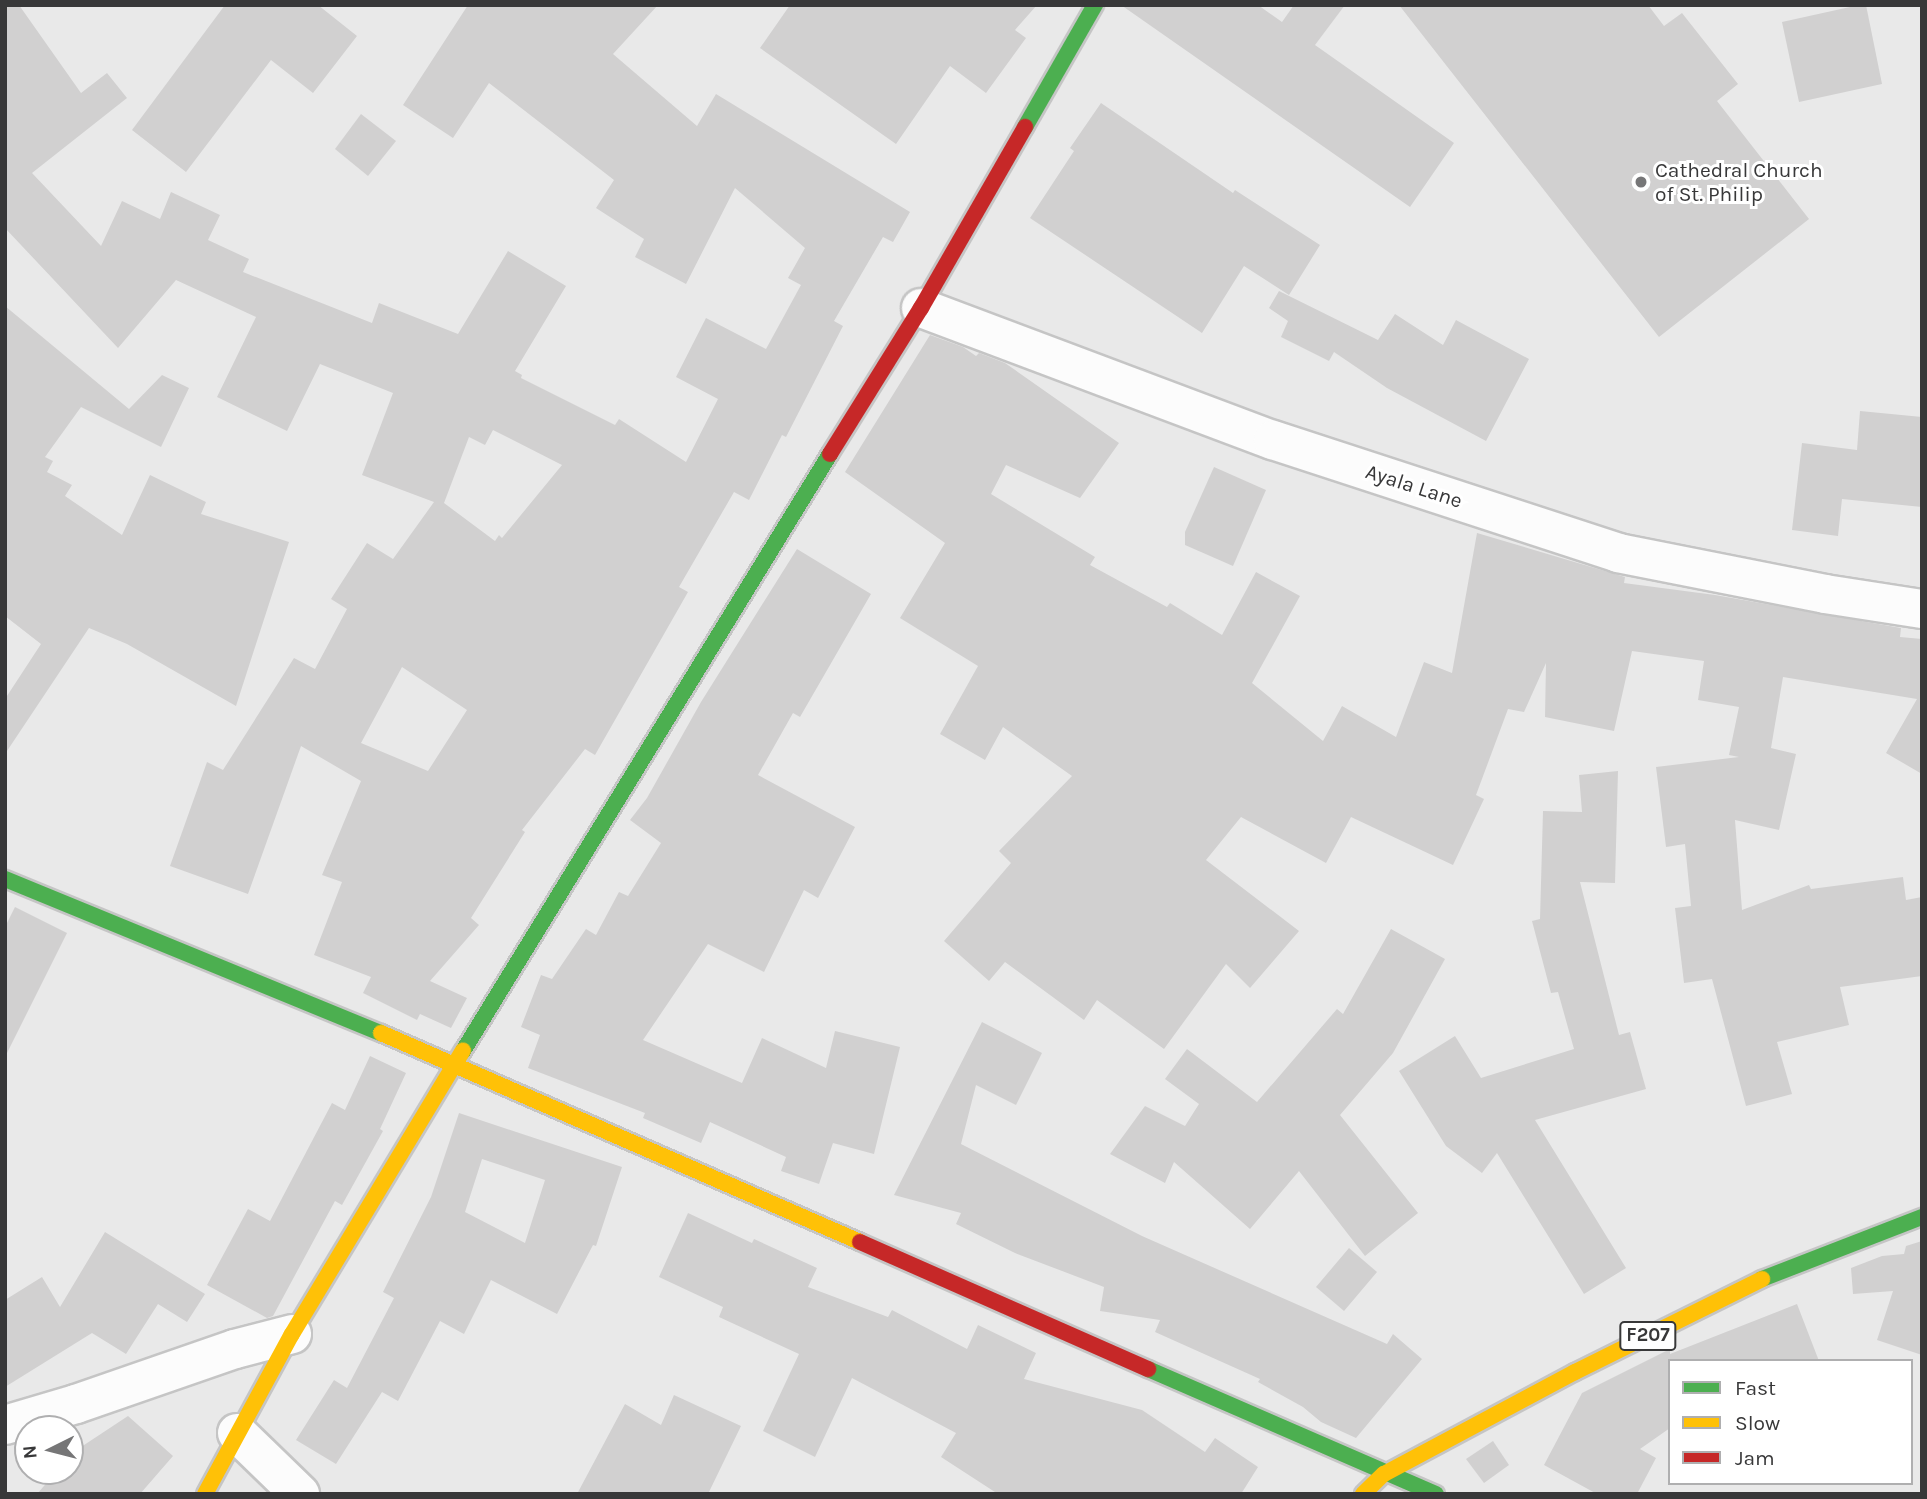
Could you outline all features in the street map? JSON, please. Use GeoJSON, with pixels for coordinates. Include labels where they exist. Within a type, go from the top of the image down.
{"type":"FeatureCollection","features":[{"type":"Feature","properties":{"kind":"street"},"geometry":{"type":"LineString","coordinates":[[205,1494],[292,1334],[454,1063],[921,308],[1095,5]]}},
{"type":"Feature","properties":{"kind":"street","name":"Ayala Lane"},"geometry":{"type":"LineString","coordinates":[[921,308],[1273,440],[1618,553],[1825,594],[1922,609]]}},
{"type":"Feature","properties":{"kind":"street"},"geometry":{"type":"LineString","coordinates":[[5,879],[454,1063],[1384,1475],[1436,1494]]}},
{"type":"Feature","properties":{"kind":"street","name":"F207"},"geometry":{"type":"LineString","coordinates":[[1363,1494],[1384,1475],[1575,1372],[1763,1278],[1922,1217]]}},
{"type":"Feature","properties":{"kind":"street"},"geometry":{"type":"LineString","coordinates":[[5,1425],[76,1404],[235,1349],[292,1334]]}},
{"type":"Feature","properties":{"kind":"street"},"geometry":{"type":"LineString","coordinates":[[237,1433],[300,1494]]}},
{"type":"Feature","properties":{"kind":"building"},"geometry":{"type":"Polygon","coordinates":[[[5,5],[19,5],[81,93],[107,73],[127,98],[32,173],[101,246],[122,201],[160,219],[171,192],[220,215],[208,240],[249,259],[243,272],[372,323],[379,303],[458,334],[508,251],[566,286],[515,371],[522,375],[521,378],[615,425],[619,419],[686,462],[718,399],[676,377],[706,318],[766,349],[801,285],[788,278],[805,248],[735,188],[686,284],[635,257],[644,239],[596,208],[614,180],[489,83],[453,138],[403,105],[468,5],[658,5],[613,54],[697,126],[716,94],[910,212],[893,242],[883,237],[834,321],[843,326],[786,437],[782,435],[749,500],[734,492],[679,587],[688,592],[595,755],[585,749],[522,830],[525,832],[471,918],[479,925],[430,981],[467,998],[451,1028],[420,1014],[417,1020],[363,993],[371,977],[314,955],[342,882],[322,875],[361,781],[301,746],[248,894],[170,866],[207,762],[223,770],[294,658],[315,669],[347,609],[331,599],[367,543],[393,559],[434,502],[362,475],[393,393],[320,364],[287,431],[217,397],[256,317],[176,280],[118,348],[5,228],[5,5]],[[493,430],[485,445],[469,437],[444,503],[495,541],[499,535],[502,538],[562,465],[493,430]],[[402,667],[361,743],[428,771],[467,710],[402,667]]]}},
{"type":"Feature","properties":{"kind":"building"},"geometry":{"type":"Polygon","coordinates":[[[225,5],[318,5],[357,36],[313,93],[271,60],[186,172],[132,130],[225,5]]]}},
{"type":"Feature","properties":{"kind":"building"},"geometry":{"type":"Polygon","coordinates":[[[790,5],[1037,5],[1015,30],[1026,38],[986,93],[950,66],[896,144],[760,48],[790,5]]]}},
{"type":"Feature","properties":{"kind":"building"},"geometry":{"type":"Polygon","coordinates":[[[1121,5],[1258,5],[1282,22],[1294,5],[1345,5],[1315,45],[1454,143],[1410,207],[1121,5]]]}},
{"type":"Feature","properties":{"kind":"building","name":"Cathedral Church of St. Philip"},"geometry":{"type":"Polygon","coordinates":[[[1399,5],[1648,5],[1664,26],[1682,13],[1738,84],[1717,101],[1809,219],[1659,337],[1399,5]]]}},
{"type":"Feature","properties":{"kind":"building"},"geometry":{"type":"Polygon","coordinates":[[[1866,5],[1882,84],[1799,102],[1782,22],[1866,5]]]}},
{"type":"Feature","properties":{"kind":"building"},"geometry":{"type":"Polygon","coordinates":[[[1101,103],[1233,193],[1235,190],[1320,245],[1289,295],[1244,266],[1202,333],[1030,218],[1074,151],[1070,148],[1101,103]]]}},
{"type":"Feature","properties":{"kind":"building"},"geometry":{"type":"Polygon","coordinates":[[[361,114],[396,141],[368,176],[335,149],[361,114]]]}},
{"type":"Feature","properties":{"kind":"building"},"geometry":{"type":"Polygon","coordinates":[[[1279,291],[1378,340],[1395,314],[1443,345],[1456,320],[1529,359],[1486,441],[1387,388],[1334,352],[1329,361],[1281,337],[1288,321],[1269,308],[1279,291]]]}},
{"type":"Feature","properties":{"kind":"building"},"geometry":{"type":"Polygon","coordinates":[[[5,306],[129,409],[162,375],[189,388],[161,447],[81,407],[45,457],[53,461],[47,472],[72,485],[65,496],[122,535],[150,475],[206,502],[201,514],[289,542],[236,706],[127,644],[89,628],[5,754],[5,699],[41,644],[5,616],[5,306]]]}},
{"type":"Feature","properties":{"kind":"building"},"geometry":{"type":"Polygon","coordinates":[[[930,335],[963,347],[976,356],[979,353],[1005,363],[1119,443],[1080,498],[1006,465],[991,494],[1095,557],[1090,565],[1167,607],[1170,603],[1222,635],[1256,572],[1300,596],[1252,683],[1323,741],[1342,706],[1396,737],[1424,662],[1452,673],[1477,533],[1625,577],[1624,583],[1715,595],[1901,628],[1900,637],[1922,639],[1922,774],[1886,753],[1917,699],[1783,677],[1771,748],[1796,754],[1779,830],[1735,820],[1742,910],[1809,885],[1811,889],[1903,877],[1906,900],[1922,897],[1922,976],[1840,987],[1849,1025],[1777,1042],[1792,1094],[1746,1106],[1712,979],[1684,983],[1675,908],[1691,906],[1685,844],[1666,847],[1656,767],[1739,757],[1729,755],[1739,707],[1698,700],[1704,661],[1632,651],[1614,731],[1545,717],[1546,663],[1524,712],[1508,709],[1476,795],[1484,799],[1453,865],[1351,817],[1326,863],[1241,817],[1206,860],[1299,931],[1250,988],[1226,964],[1164,1049],[1097,1000],[1084,1020],[1005,962],[989,981],[944,941],[1011,863],[999,851],[1072,776],[1003,727],[985,760],[940,734],[978,666],[900,618],[945,543],[845,472],[930,335]]]}},
{"type":"Feature","properties":{"kind":"building"},"geometry":{"type":"Polygon","coordinates":[[[1860,411],[1922,417],[1922,507],[1842,499],[1838,536],[1792,530],[1802,443],[1857,450],[1860,411]]]}},
{"type":"Feature","properties":{"kind":"building"},"geometry":{"type":"Polygon","coordinates":[[[1214,467],[1266,490],[1233,566],[1185,545],[1185,532],[1214,467]]]}},
{"type":"Feature","properties":{"kind":"building"},"geometry":{"type":"Polygon","coordinates":[[[797,549],[871,594],[800,717],[793,713],[758,775],[855,827],[818,898],[804,890],[764,972],[708,944],[643,1040],[742,1083],[762,1038],[826,1068],[835,1031],[900,1047],[874,1154],[833,1143],[819,1184],[781,1171],[786,1157],[710,1122],[701,1143],[643,1118],[645,1113],[528,1068],[540,1035],[521,1027],[541,975],[552,979],[586,929],[596,935],[619,892],[628,896],[661,843],[630,820],[647,798],[701,702],[797,549]]]}},
{"type":"Feature","properties":{"kind":"building"},"geometry":{"type":"Polygon","coordinates":[[[1618,771],[1615,883],[1580,882],[1619,1035],[1630,1032],[1646,1089],[1535,1120],[1626,1268],[1584,1294],[1497,1153],[1482,1173],[1446,1146],[1399,1071],[1455,1036],[1481,1078],[1574,1049],[1558,992],[1551,993],[1532,921],[1540,919],[1543,811],[1582,812],[1579,775],[1618,771]]]}},
{"type":"Feature","properties":{"kind":"building"},"geometry":{"type":"Polygon","coordinates":[[[15,907],[67,933],[5,1057],[5,927],[15,907]]]}},
{"type":"Feature","properties":{"kind":"building"},"geometry":{"type":"Polygon","coordinates":[[[1391,929],[1445,959],[1393,1053],[1340,1115],[1418,1213],[1365,1256],[1299,1171],[1250,1229],[1174,1162],[1165,1183],[1110,1154],[1145,1106],[1185,1126],[1199,1104],[1165,1079],[1187,1049],[1257,1102],[1337,1009],[1343,1014],[1391,929]]]}},
{"type":"Feature","properties":{"kind":"building"},"geometry":{"type":"Polygon","coordinates":[[[982,1022],[1042,1053],[1016,1105],[976,1085],[961,1144],[1142,1236],[1387,1344],[1393,1334],[1422,1359],[1356,1438],[1321,1422],[1303,1407],[1258,1382],[1260,1379],[1155,1332],[1160,1320],[1100,1311],[1104,1287],[1015,1253],[956,1224],[961,1213],[894,1195],[982,1022]]]}},
{"type":"Feature","properties":{"kind":"building"},"geometry":{"type":"Polygon","coordinates":[[[370,1056],[406,1073],[380,1129],[383,1131],[342,1205],[335,1201],[273,1316],[267,1318],[207,1285],[248,1209],[270,1221],[332,1103],[345,1110],[370,1056]]]}},
{"type":"Feature","properties":{"kind":"building"},"geometry":{"type":"Polygon","coordinates":[[[459,1113],[622,1167],[596,1246],[593,1245],[557,1314],[491,1280],[464,1334],[440,1321],[398,1401],[382,1392],[336,1464],[296,1440],[334,1380],[347,1388],[394,1298],[383,1292],[431,1197],[459,1113]],[[482,1159],[465,1212],[525,1243],[545,1180],[482,1159]]]}},
{"type":"Feature","properties":{"kind":"building"},"geometry":{"type":"Polygon","coordinates":[[[688,1213],[752,1243],[754,1239],[817,1268],[808,1287],[888,1317],[892,1310],[967,1349],[978,1325],[1036,1353],[1024,1379],[1142,1410],[1205,1452],[1215,1438],[1258,1467],[1241,1494],[998,1494],[941,1457],[956,1433],[852,1378],[815,1457],[763,1431],[799,1354],[719,1317],[723,1307],[659,1277],[688,1213]]]}},
{"type":"Feature","properties":{"kind":"building"},"geometry":{"type":"Polygon","coordinates":[[[105,1232],[205,1294],[187,1322],[158,1304],[126,1354],[92,1333],[5,1387],[5,1300],[42,1277],[60,1307],[105,1232]]]}},
{"type":"Feature","properties":{"kind":"building"},"geometry":{"type":"Polygon","coordinates":[[[1922,1241],[1922,1355],[1877,1340],[1893,1291],[1853,1294],[1851,1268],[1882,1256],[1904,1254],[1906,1246],[1922,1241]]]}},
{"type":"Feature","properties":{"kind":"building"},"geometry":{"type":"Polygon","coordinates":[[[1349,1248],[1377,1272],[1344,1311],[1316,1287],[1349,1248]]]}},
{"type":"Feature","properties":{"kind":"building"},"geometry":{"type":"Polygon","coordinates":[[[1797,1304],[1818,1359],[1668,1359],[1668,1429],[1640,1449],[1656,1458],[1637,1494],[1597,1494],[1544,1465],[1582,1393],[1670,1349],[1670,1354],[1797,1304]]]}},
{"type":"Feature","properties":{"kind":"building"},"geometry":{"type":"Polygon","coordinates":[[[674,1395],[741,1426],[708,1494],[577,1494],[625,1404],[661,1425],[674,1395]]]}},
{"type":"Feature","properties":{"kind":"building"},"geometry":{"type":"Polygon","coordinates":[[[128,1416],[173,1456],[140,1494],[37,1494],[45,1485],[84,1485],[84,1445],[128,1416]]]}},
{"type":"Feature","properties":{"kind":"building"},"geometry":{"type":"Polygon","coordinates":[[[1493,1441],[1509,1465],[1484,1483],[1466,1459],[1493,1441]]]}},
{"type":"Feature","properties":{"kind":"traffic: fast"},"geometry":{"type":"LineString","coordinates":[[1025,127],[1095,5]]}},
{"type":"Feature","properties":{"kind":"traffic: fast"},"geometry":{"type":"LineString","coordinates":[[463,1051],[830,454]]}},
{"type":"Feature","properties":{"kind":"traffic: fast"},"geometry":{"type":"LineString","coordinates":[[5,879],[381,1033]]}},
{"type":"Feature","properties":{"kind":"traffic: fast"},"geometry":{"type":"LineString","coordinates":[[1762,1279],[1922,1217]]}},
{"type":"Feature","properties":{"kind":"traffic: fast"},"geometry":{"type":"LineString","coordinates":[[1148,1369],[1436,1494]]}},
{"type":"Feature","properties":{"kind":"traffic: slow"},"geometry":{"type":"LineString","coordinates":[[381,1033],[860,1242]]}},
{"type":"Feature","properties":{"kind":"traffic: slow"},"geometry":{"type":"LineString","coordinates":[[205,1494],[292,1334],[463,1051]]}},
{"type":"Feature","properties":{"kind":"traffic: slow"},"geometry":{"type":"LineString","coordinates":[[1363,1494],[1384,1474],[1575,1372],[1762,1279]]}},
{"type":"Feature","properties":{"kind":"traffic: jam"},"geometry":{"type":"LineString","coordinates":[[830,454],[921,308],[1025,127]]}},
{"type":"Feature","properties":{"kind":"traffic: jam"},"geometry":{"type":"LineString","coordinates":[[860,1242],[1148,1369]]}},
{"type":"Feature","properties":{"kind":"place","name":"Cathedral Church of St. Philip"},"geometry":{"type":"Point","coordinates":[1641,182]}}]}
